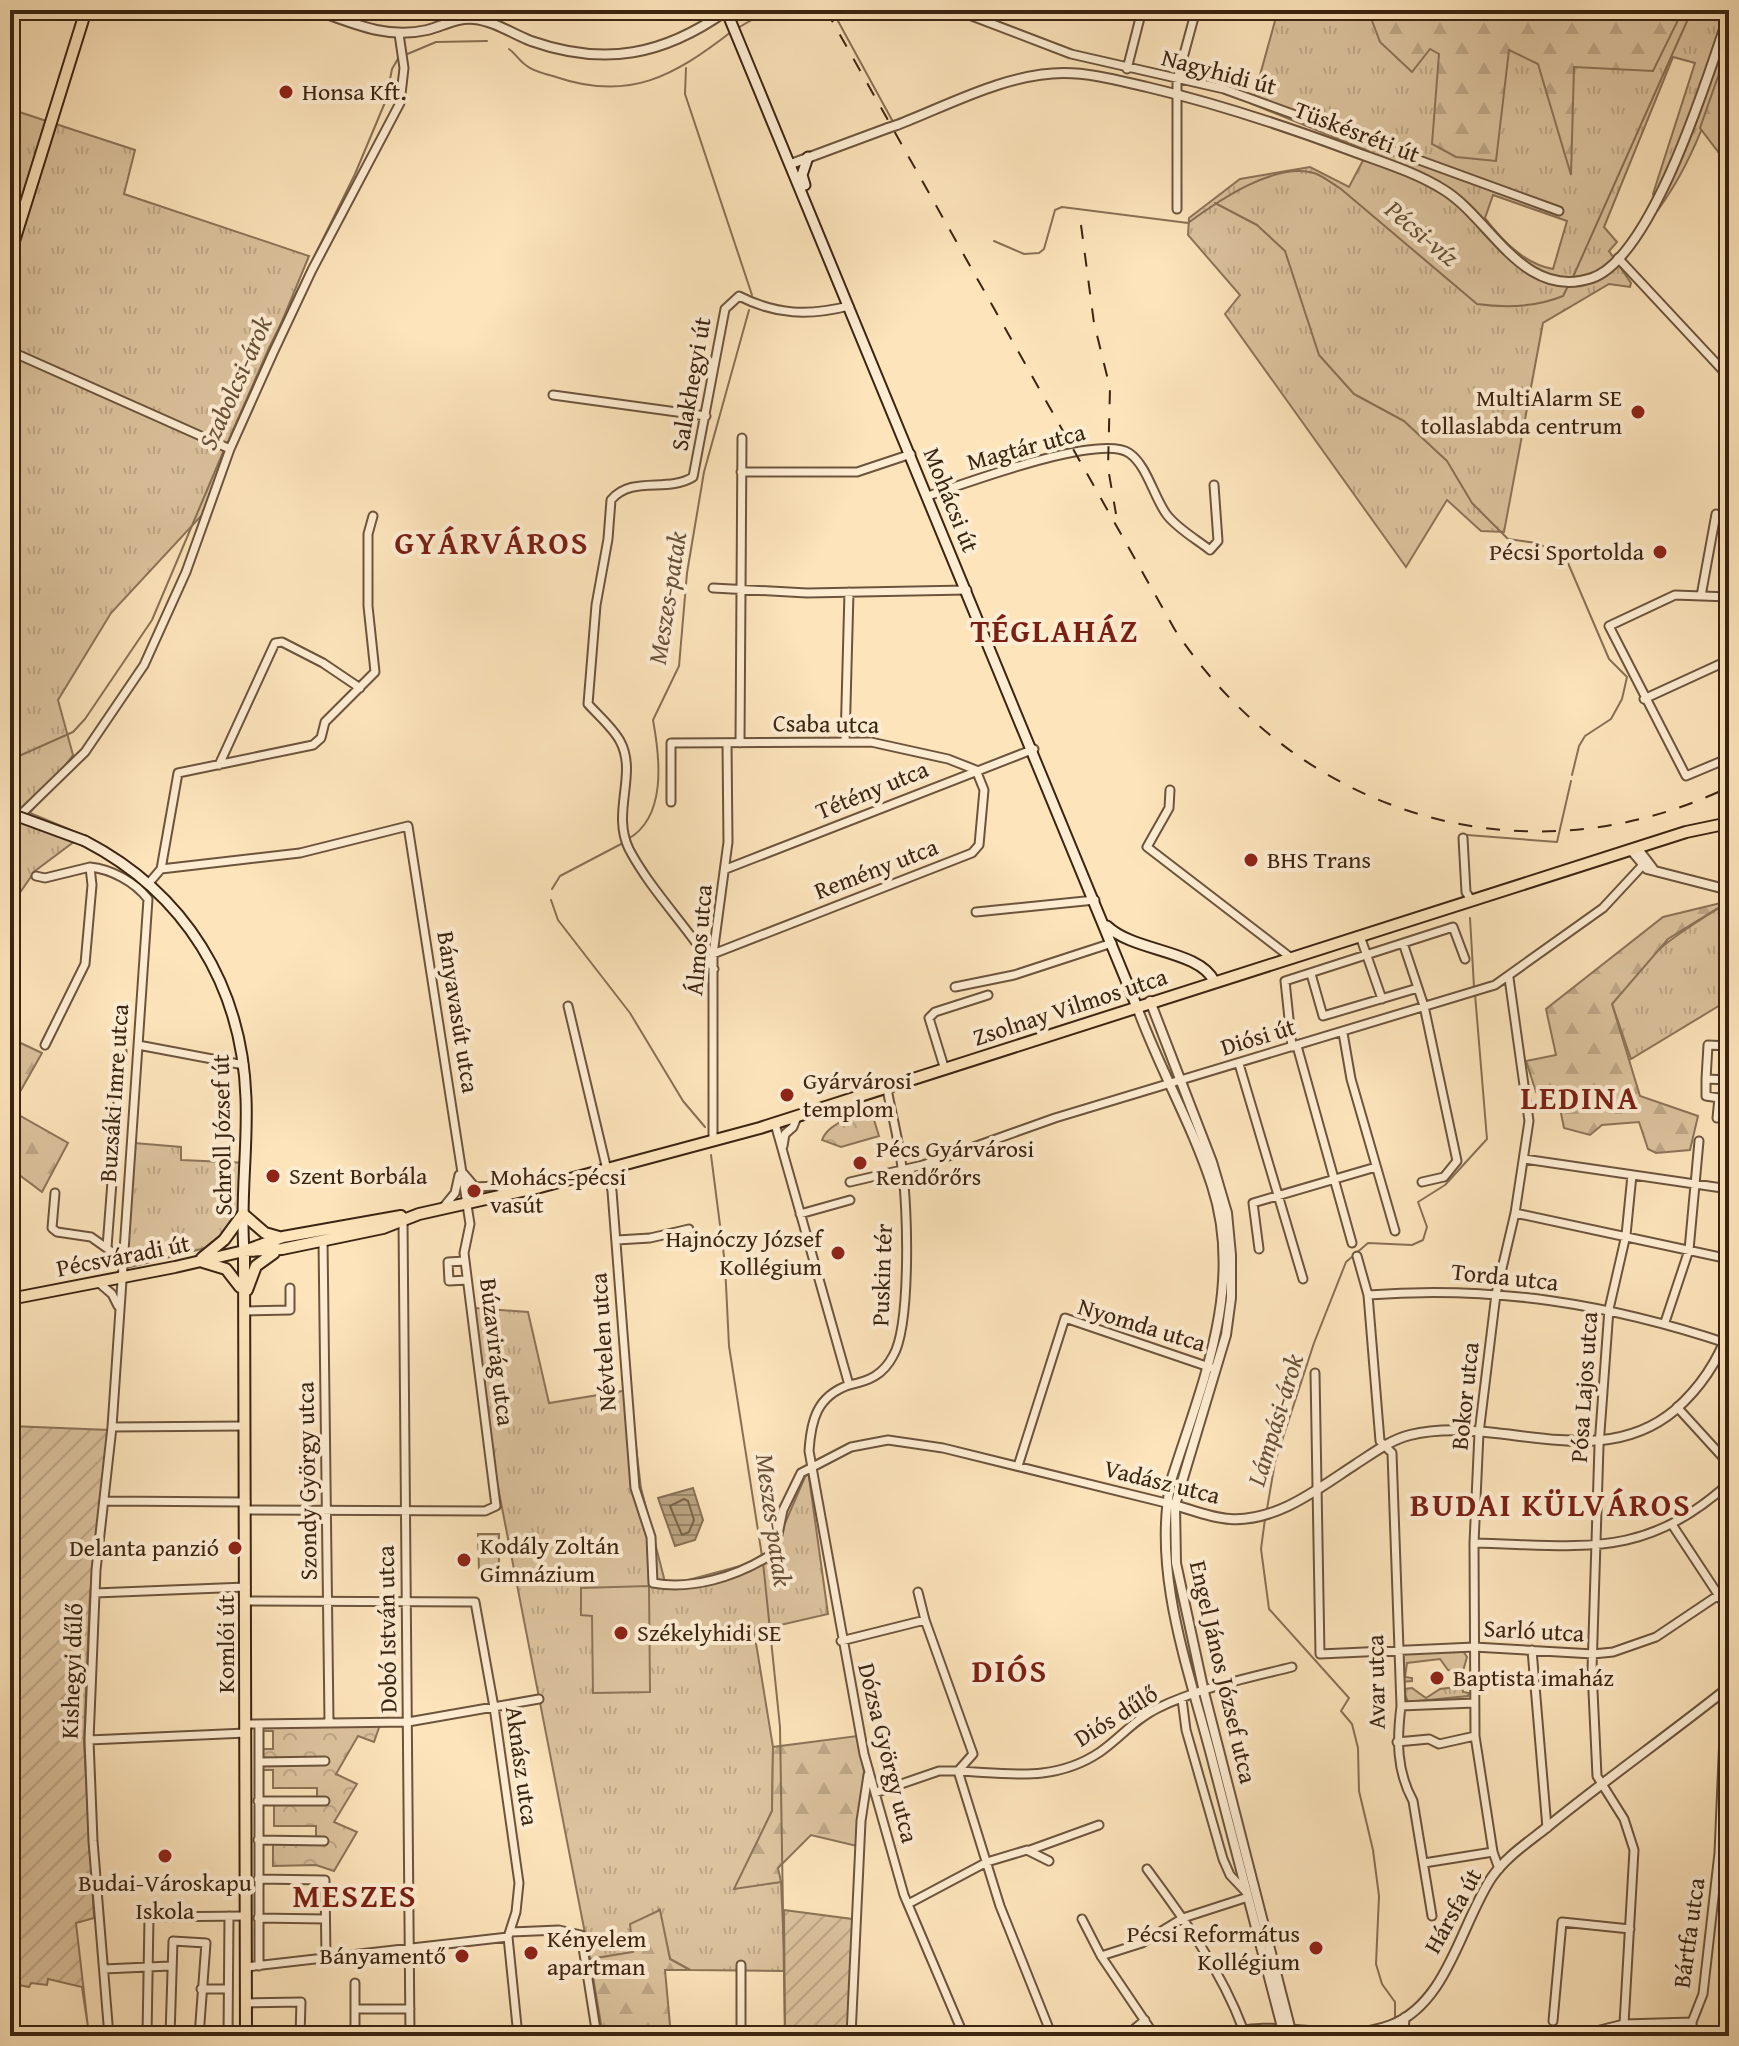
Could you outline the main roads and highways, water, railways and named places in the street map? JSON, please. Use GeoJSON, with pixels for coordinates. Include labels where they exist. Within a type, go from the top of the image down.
{"type":"FeatureCollection","features":[{"type":"Feature","properties":{"kind":"main road"},"geometry":{"type":"LineString","coordinates":[[10,254],[86,10]]}},
{"type":"Feature","properties":{"kind":"main road","name":"Mohácsi út"},"geometry":{"type":"LineString","coordinates":[[728,13],[1034,749],[1137,1007]]}},
{"type":"Feature","properties":{"kind":"main road"},"geometry":{"type":"LineString","coordinates":[[807,203],[808,194],[802,175],[808,157]]}},
{"type":"Feature","properties":{"kind":"main road","name":"Schroll József út"},"geometry":{"type":"LineString","coordinates":[[13,814],[111,854],[149,883],[189,925],[216,968],[234,1014],[244,1065],[244,1251]]}},
{"type":"Feature","properties":{"kind":"main road","name":"Zsolnay Vilmos utca"},"geometry":{"type":"LineString","coordinates":[[244,1251],[283,1237],[419,1214],[514,1193],[775,1124],[1466,901],[1729,823]]}},
{"type":"Feature","properties":{"kind":"main road"},"geometry":{"type":"LineString","coordinates":[[1105,924],[1134,942],[1199,965],[1214,981]]}},
{"type":"Feature","properties":{"kind":"main road"},"geometry":{"type":"LineString","coordinates":[[1114,947],[1134,942]]}},
{"type":"Feature","properties":{"kind":"main road"},"geometry":{"type":"LineString","coordinates":[[197,1261],[224,1240],[243,1214],[265,1233],[283,1237]]}},
{"type":"Feature","properties":{"kind":"main road","name":"Zsolnay Vilmos utca"},"geometry":{"type":"LineString","coordinates":[[244,1251],[282,1249],[403,1221],[419,1214]]}},
{"type":"Feature","properties":{"kind":"main road"},"geometry":{"type":"LineString","coordinates":[[243,1299],[256,1266],[282,1249]]}},
{"type":"Feature","properties":{"kind":"main road","name":"Pécsváradi út"},"geometry":{"type":"LineString","coordinates":[[10,1299],[244,1251]]}},
{"type":"Feature","properties":{"kind":"main road","name":"Komlói út"},"geometry":{"type":"LineString","coordinates":[[244,1251],[246,2036]]}},
{"type":"Feature","properties":{"kind":"main road"},"geometry":{"type":"LineString","coordinates":[[197,1261],[219,1266],[233,1274],[243,1299]]}},
{"type":"Feature","properties":{"kind":"water"},"geometry":{"type":"Polygon","coordinates":[[[693,1488],[703,1520],[695,1540],[675,1546],[658,1498],[693,1488]]]}},
{"type":"Feature","properties":{"kind":"waterway","name":"Pécsi-víz"},"geometry":{"type":"LineString","coordinates":[[736,29],[769,10]]}},
{"type":"Feature","properties":{"kind":"waterway","name":"Pécsi-víz"},"geometry":{"type":"LineString","coordinates":[[832,10],[892,120]]}},
{"type":"Feature","properties":{"kind":"waterway","name":"Pécsi-víz"},"geometry":{"type":"LineString","coordinates":[[1573,277],[1692,10]]}},
{"type":"Feature","properties":{"kind":"waterway","name":"Szabolcsi-árok"},"geometry":{"type":"LineString","coordinates":[[509,49],[533,70],[582,84],[606,87],[650,80],[670,72],[731,32]]}},
{"type":"Feature","properties":{"kind":"waterway","name":"Szabolcsi-árok"},"geometry":{"type":"LineString","coordinates":[[405,55],[436,42],[487,41]]}},
{"type":"Feature","properties":{"kind":"waterway","name":"Szabolcsi-árok"},"geometry":{"type":"LineString","coordinates":[[227,444],[269,348],[355,174],[386,100],[392,69],[399,57]]}},
{"type":"Feature","properties":{"kind":"waterway","name":"Meszes-patak"},"geometry":{"type":"LineString","coordinates":[[686,68],[685,94],[752,295]]}},
{"type":"Feature","properties":{"kind":"waterway","name":"Pécsi-víz"},"geometry":{"type":"LineString","coordinates":[[994,241],[1024,254],[1039,253],[1044,249],[1055,210],[1062,207],[1188,223],[1247,186],[1264,178],[1298,171],[1317,174],[1341,189],[1477,304],[1532,304],[1563,296],[1568,286]]}},
{"type":"Feature","properties":{"kind":"waterway"},"geometry":{"type":"LineString","coordinates":[[1215,203],[1257,225],[1285,251],[1319,355],[1354,394],[1404,421],[1447,461],[1472,503],[1508,539],[1536,543],[1565,556],[1609,659],[1627,677],[1622,699],[1611,719],[1585,736],[1579,746],[1572,775]]}},
{"type":"Feature","properties":{"kind":"waterway","name":"Meszes-patak"},"geometry":{"type":"LineString","coordinates":[[628,839],[641,829],[655,802],[658,752],[653,720],[679,666],[687,573],[704,472],[749,310]]}},
{"type":"Feature","properties":{"kind":"waterway","name":"Szabolcsi-árok"},"geometry":{"type":"LineString","coordinates":[[10,760],[73,732],[85,719],[152,620],[224,450]]}},
{"type":"Feature","properties":{"kind":"waterway"},"geometry":{"type":"LineString","coordinates":[[1467,835],[1557,842],[1571,781]]}},
{"type":"Feature","properties":{"kind":"waterway","name":"Meszes-patak"},"geometry":{"type":"LineString","coordinates":[[552,889],[560,876],[623,843]]}},
{"type":"Feature","properties":{"kind":"waterway","name":"Meszes-patak"},"geometry":{"type":"LineString","coordinates":[[551,900],[558,920],[630,1013],[683,1101],[705,1127]]}},
{"type":"Feature","properties":{"kind":"waterway","name":"Lámpási-árok"},"geometry":{"type":"LineString","coordinates":[[1470,918],[1474,987]]}},
{"type":"Feature","properties":{"kind":"waterway","name":"Lámpási-árok"},"geometry":{"type":"LineString","coordinates":[[1267,1509],[1275,1462],[1314,1343],[1346,1262],[1368,1243],[1412,1245],[1423,1240],[1427,1227],[1418,1202],[1445,1185],[1487,1139],[1475,994]]}},
{"type":"Feature","properties":{"kind":"waterway","name":"Meszes-patak"},"geometry":{"type":"LineString","coordinates":[[711,1155],[725,1264],[729,1346],[762,1556]]}},
{"type":"Feature","properties":{"kind":"waterway","name":"Lámpási-árok"},"geometry":{"type":"LineString","coordinates":[[1265,1519],[1261,1549],[1269,1609],[1349,1698],[1341,1711],[1352,1724],[1358,1748],[1359,1791],[1373,1850],[1379,1896],[1376,1964],[1382,1984],[1395,2002],[1395,2019]]}},
{"type":"Feature","properties":{"kind":"waterway","name":"Meszes-patak"},"geometry":{"type":"LineString","coordinates":[[763,1562],[780,1727],[785,2036]]}},
{"type":"Feature","properties":{"kind":"waterway","name":"Lámpási-árok"},"geometry":{"type":"LineString","coordinates":[[1396,2025],[1397,2036]]}},
{"type":"Feature","properties":{"kind":"railway"},"geometry":{"type":"LineString","coordinates":[[508,15],[509,10]]}},
{"type":"Feature","properties":{"kind":"railway"},"geometry":{"type":"LineString","coordinates":[[826,10],[1175,630],[1226,694],[1285,747],[1351,787],[1422,815],[1497,829],[1574,830],[1652,816],[1729,787]]}},
{"type":"Feature","properties":{"kind":"railway"},"geometry":{"type":"LineString","coordinates":[[1081,225],[1094,323],[1110,388],[1108,468],[1116,514]]}},
{"type":"Feature","properties":{"kind":"place","name":"Honsa Kft."},"geometry":{"type":"Point","coordinates":[286,92]}},
{"type":"Feature","properties":{"kind":"place","name":"MultiAlarm SE tollaslabda centrum"},"geometry":{"type":"Point","coordinates":[1638,412]}},
{"type":"Feature","properties":{"kind":"place","name":"Pécsi Sportolda"},"geometry":{"type":"Point","coordinates":[1660,552]}},
{"type":"Feature","properties":{"kind":"place","name":"BHS Trans"},"geometry":{"type":"Point","coordinates":[1251,860]}},
{"type":"Feature","properties":{"kind":"place","name":"Gyárvárosi templom"},"geometry":{"type":"Point","coordinates":[787,1095]}},
{"type":"Feature","properties":{"kind":"place","name":"Pécs Gyárvárosi Rendőrőrs"},"geometry":{"type":"Point","coordinates":[860,1163]}},
{"type":"Feature","properties":{"kind":"place","name":"Szent Borbála"},"geometry":{"type":"Point","coordinates":[273,1176]}},
{"type":"Feature","properties":{"kind":"place","name":"Mohács-pécsi vasút"},"geometry":{"type":"Point","coordinates":[474,1191]}},
{"type":"Feature","properties":{"kind":"place","name":"Hajnóczy József Kollégium"},"geometry":{"type":"Point","coordinates":[838,1253]}},
{"type":"Feature","properties":{"kind":"place","name":"Delanta panzió"},"geometry":{"type":"Point","coordinates":[235,1548]}},
{"type":"Feature","properties":{"kind":"place","name":"Kodály Zoltán Gimnázium"},"geometry":{"type":"Point","coordinates":[464,1560]}},
{"type":"Feature","properties":{"kind":"place","name":"Székelyhidi SE"},"geometry":{"type":"Point","coordinates":[621,1633]}},
{"type":"Feature","properties":{"kind":"place","name":"Baptista imaház"},"geometry":{"type":"Point","coordinates":[1437,1678]}},
{"type":"Feature","properties":{"kind":"place","name":"Budai-Városkapu Iskola"},"geometry":{"type":"Point","coordinates":[165,1856]}},
{"type":"Feature","properties":{"kind":"place","name":"Pécsi Református Kollégium"},"geometry":{"type":"Point","coordinates":[1316,1948]}},
{"type":"Feature","properties":{"kind":"place","name":"Kényelem apartman"},"geometry":{"type":"Point","coordinates":[531,1953]}},
{"type":"Feature","properties":{"kind":"place","name":"Bányamentő"},"geometry":{"type":"Point","coordinates":[462,1956]}},
{"type":"Feature","properties":{"kind":"district","name":"GYÁRVÁROS"},"geometry":{"type":"Point","coordinates":[492,543]}},
{"type":"Feature","properties":{"kind":"district","name":"TÉGLAHÁZ"},"geometry":{"type":"Point","coordinates":[1055,631]}},
{"type":"Feature","properties":{"kind":"district","name":"LEDINA"},"geometry":{"type":"Point","coordinates":[1580,1098]}},
{"type":"Feature","properties":{"kind":"district","name":"BUDAI KÜLVÁROS"},"geometry":{"type":"Point","coordinates":[1551,1505]}},
{"type":"Feature","properties":{"kind":"district","name":"DIÓS"},"geometry":{"type":"Point","coordinates":[1010,1671]}},
{"type":"Feature","properties":{"kind":"district","name":"MESZES"},"geometry":{"type":"Point","coordinates":[355,1896]}}]}
